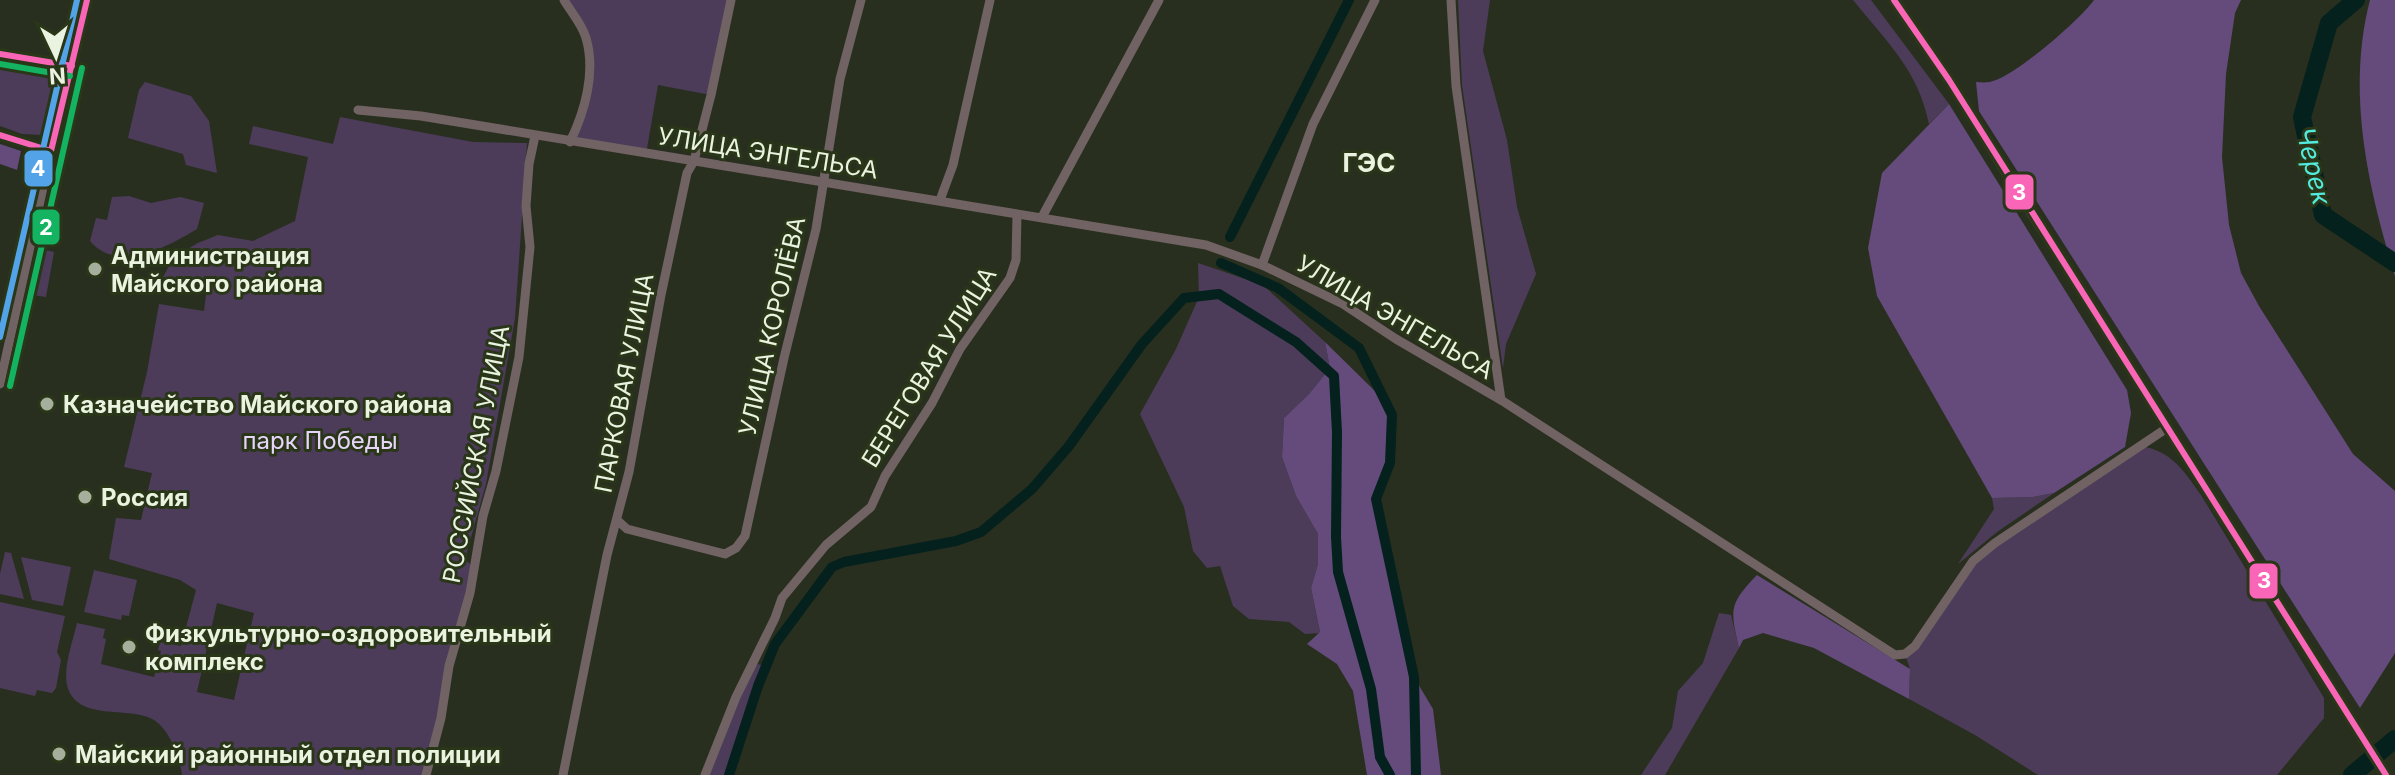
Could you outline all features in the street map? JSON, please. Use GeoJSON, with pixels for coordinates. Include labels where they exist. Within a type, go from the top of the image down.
{"type":"FeatureCollection","features":[{"type":"Feature","properties":{"kind":"street"},"geometry":{"type":"LineString","coordinates":[[0,384],[87,0]]}},
{"type":"Feature","properties":{"kind":"street"},"geometry":{"type":"LineString","coordinates":[[564,0],[587,40],[585,108],[570,142]]}},
{"type":"Feature","properties":{"kind":"street","name":"ПАРКОВАЯ УЛИЦА"},"geometry":{"type":"LineString","coordinates":[[563,775],[612,537],[629,472],[687,173],[694,161],[731,0]]}},
{"type":"Feature","properties":{"kind":"street","name":"УЛИЦА КОРОЛЁВА"},"geometry":{"type":"LineString","coordinates":[[627,529],[725,554],[742,542],[816,229],[840,79],[861,0]]}},
{"type":"Feature","properties":{"kind":"street"},"geometry":{"type":"LineString","coordinates":[[940,200],[953,165],[990,0]]}},
{"type":"Feature","properties":{"kind":"street"},"geometry":{"type":"LineString","coordinates":[[1042,217],[1159,0]]}},
{"type":"Feature","properties":{"kind":"street"},"geometry":{"type":"LineString","coordinates":[[1262,265],[1313,124],[1375,0]]}},
{"type":"Feature","properties":{"kind":"street"},"geometry":{"type":"LineString","coordinates":[[1451,0],[1456,86],[1501,400]]}},
{"type":"Feature","properties":{"kind":"street"},"geometry":{"type":"LineString","coordinates":[[1894,0],[1940,66],[1997,162],[2112,337],[2386,775]]}},
{"type":"Feature","properties":{"kind":"street"},"geometry":{"type":"LineString","coordinates":[[0,54],[72,66]]}},
{"type":"Feature","properties":{"kind":"street","name":"УЛИЦА ЭНГЕЛЬСА"},"geometry":{"type":"LineString","coordinates":[[358,110],[421,116],[1206,245],[1262,265],[1343,304],[1501,400],[1895,655],[1905,654],[1915,646],[1973,561],[1995,543],[2167,428]]}},
{"type":"Feature","properties":{"kind":"street"},"geometry":{"type":"LineString","coordinates":[[0,135],[51,151]]}},
{"type":"Feature","properties":{"kind":"street","name":"РОССИЙСКАЯ УЛИЦА"},"geometry":{"type":"LineString","coordinates":[[426,775],[441,718],[449,666],[470,593],[483,516],[496,471],[519,357],[530,247],[526,206],[528,178],[535,136]]}},
{"type":"Feature","properties":{"kind":"street","name":"БЕРЕГОВАЯ УЛИЦА"},"geometry":{"type":"LineString","coordinates":[[705,775],[736,697],[782,598],[826,545],[871,507],[885,476],[932,403],[960,349],[1010,278],[1016,260],[1017,215]]}},
{"type":"Feature","properties":{"kind":"street"},"geometry":{"type":"LineString","coordinates":[[612,537],[627,529],[617,520]]}},
{"type":"Feature","properties":{"kind":"green space"},"geometry":{"type":"Polygon","coordinates":[[[564,0],[731,0],[711,95],[658,85],[646,154],[570,142],[585,108],[587,40],[564,0]]]}},
{"type":"Feature","properties":{"kind":"green space"},"geometry":{"type":"Polygon","coordinates":[[[1458,0],[1490,0],[1483,51],[1507,140],[1517,207],[1536,274],[1506,344],[1503,368],[1462,85],[1458,0]]]}},
{"type":"Feature","properties":{"kind":"green space"},"geometry":{"type":"Polygon","coordinates":[[[1853,0],[1871,0],[1949,104],[1929,124],[1909,72],[1853,0]]]}},
{"type":"Feature","properties":{"kind":"green space"},"geometry":{"type":"Polygon","coordinates":[[[0,59],[51,68],[57,73],[57,106],[42,135],[22,134],[0,126],[0,59]]]}},
{"type":"Feature","properties":{"kind":"green space"},"geometry":{"type":"Polygon","coordinates":[[[145,82],[191,96],[209,121],[217,173],[186,165],[183,154],[128,138],[139,90],[145,82]]]}},
{"type":"Feature","properties":{"kind":"green space","name":"парк Победы"},"geometry":{"type":"Polygon","coordinates":[[[340,117],[473,142],[527,143],[515,318],[486,484],[465,559],[474,568],[426,775],[182,775],[173,745],[165,730],[154,720],[92,709],[72,697],[66,678],[69,654],[77,623],[105,629],[101,664],[154,677],[161,651],[158,650],[160,642],[181,646],[196,590],[180,580],[109,559],[116,518],[141,520],[152,473],[124,467],[147,372],[159,304],[204,311],[207,287],[163,277],[174,257],[198,243],[218,235],[253,241],[295,221],[308,157],[249,144],[253,126],[333,144],[340,117]],[[217,603],[197,692],[234,700],[254,613],[217,603]]]}},
{"type":"Feature","properties":{"kind":"green space"},"geometry":{"type":"Polygon","coordinates":[[[129,196],[151,203],[180,197],[204,203],[197,229],[143,254],[114,256],[101,251],[90,241],[96,218],[107,220],[112,197],[129,196]]]}},
{"type":"Feature","properties":{"kind":"green space"},"geometry":{"type":"Polygon","coordinates":[[[41,249],[54,252],[46,297],[32,295],[41,249]]]}},
{"type":"Feature","properties":{"kind":"green space"},"geometry":{"type":"Polygon","coordinates":[[[1198,263],[1263,285],[1325,342],[1330,368],[1284,418],[1282,457],[1296,496],[1318,534],[1318,564],[1311,588],[1320,633],[1305,634],[1289,622],[1249,619],[1233,606],[1220,566],[1207,568],[1193,551],[1184,507],[1140,414],[1176,349],[1199,297],[1198,263]]]}},
{"type":"Feature","properties":{"kind":"green space"},"geometry":{"type":"Polygon","coordinates":[[[2140,446],[2169,457],[2201,495],[2324,698],[2324,718],[2277,775],[2038,775],[1975,735],[1909,699],[1910,669],[1905,654],[1973,561],[2140,446]]]}},
{"type":"Feature","properties":{"kind":"green space"},"geometry":{"type":"Polygon","coordinates":[[[2054,493],[1997,532],[1958,564],[1994,509],[1992,498],[2054,493]]]}},
{"type":"Feature","properties":{"kind":"green space"},"geometry":{"type":"Polygon","coordinates":[[[5,552],[11,553],[24,599],[0,594],[5,552]]]}},
{"type":"Feature","properties":{"kind":"green space"},"geometry":{"type":"Polygon","coordinates":[[[21,557],[71,567],[63,606],[32,600],[21,557]]]}},
{"type":"Feature","properties":{"kind":"green space"},"geometry":{"type":"Polygon","coordinates":[[[94,570],[137,580],[129,616],[122,615],[121,620],[84,612],[94,570]]]}},
{"type":"Feature","properties":{"kind":"green space"},"geometry":{"type":"Polygon","coordinates":[[[0,602],[65,616],[57,652],[61,660],[56,688],[52,693],[37,690],[35,696],[0,688],[0,602]]]}},
{"type":"Feature","properties":{"kind":"green space"},"geometry":{"type":"Polygon","coordinates":[[[1719,613],[1731,615],[1739,648],[1665,775],[1641,775],[1672,728],[1678,691],[1703,663],[1719,613]]]}},
{"type":"Feature","properties":{"kind":"green space"},"geometry":{"type":"Polygon","coordinates":[[[752,663],[766,666],[729,775],[705,775],[752,663]]]}},
{"type":"Feature","properties":{"kind":"shaded area"},"geometry":{"type":"Polygon","coordinates":[[[2094,0],[2241,0],[2235,13],[2226,74],[2222,157],[2229,225],[2241,273],[2353,454],[2395,491],[2395,653],[2360,708],[1979,111],[1976,82],[2000,78],[2029,60],[2061,34],[2094,0]]]}},
{"type":"Feature","properties":{"kind":"shaded area"},"geometry":{"type":"Polygon","coordinates":[[[2370,0],[2395,0],[2395,276],[2376,209],[2363,140],[2360,70],[2370,0]]]}},
{"type":"Feature","properties":{"kind":"shaded area"},"geometry":{"type":"Polygon","coordinates":[[[1949,104],[2127,390],[2131,413],[2125,447],[2054,493],[1992,498],[1877,296],[1868,248],[1882,173],[1949,104]]]}},
{"type":"Feature","properties":{"kind":"shaded area"},"geometry":{"type":"Polygon","coordinates":[[[0,144],[21,151],[17,170],[0,164],[0,144]]]}},
{"type":"Feature","properties":{"kind":"shaded area"},"geometry":{"type":"Polygon","coordinates":[[[1325,342],[1384,400],[1392,415],[1390,463],[1376,499],[1414,677],[1433,709],[1441,775],[1367,775],[1353,691],[1337,664],[1307,644],[1320,632],[1311,588],[1318,564],[1318,534],[1296,496],[1282,457],[1284,418],[1330,368],[1325,342]]]}},
{"type":"Feature","properties":{"kind":"shaded area"},"geometry":{"type":"Polygon","coordinates":[[[1757,575],[1910,669],[1909,699],[1814,648],[1763,633],[1743,640],[1739,648],[1734,608],[1741,593],[1757,575]]]}},
{"type":"Feature","properties":{"kind":"waterway"},"geometry":{"type":"LineString","coordinates":[[1230,237],[1349,0]]}},
{"type":"Feature","properties":{"kind":"waterway","name":"Черек"},"geometry":{"type":"LineString","coordinates":[[2356,0],[2329,23],[2302,117],[2323,215],[2395,263]]}},
{"type":"Feature","properties":{"kind":"waterway"},"geometry":{"type":"LineString","coordinates":[[1221,263],[1278,288],[1359,348],[1392,415],[1390,463],[1376,499],[1414,677],[1416,775]]}},
{"type":"Feature","properties":{"kind":"waterway"},"geometry":{"type":"LineString","coordinates":[[729,775],[775,644],[832,567],[844,562],[956,541],[981,532],[1032,489],[1069,446],[1142,344],[1184,298],[1219,294],[1296,342],[1334,376],[1338,572],[1371,689],[1380,757],[1390,775]]}},
{"type":"Feature","properties":{"kind":"waterway","name":"Черек"},"geometry":{"type":"LineString","coordinates":[[2352,775],[2395,739]]}},
{"type":"Feature","properties":{"kind":"transit line","name":"4"},"geometry":{"type":"LineString","coordinates":[[0,337],[77,0]]}},
{"type":"Feature","properties":{"kind":"transit line","name":"3"},"geometry":{"type":"LineString","coordinates":[[0,135],[51,151],[87,0]]}},
{"type":"Feature","properties":{"kind":"transit line","name":"3"},"geometry":{"type":"LineString","coordinates":[[1894,0],[1949,80],[2386,775]]}},
{"type":"Feature","properties":{"kind":"transit line","name":"3"},"geometry":{"type":"LineString","coordinates":[[0,54],[72,66]]}},
{"type":"Feature","properties":{"kind":"transit line","name":"2"},"geometry":{"type":"LineString","coordinates":[[0,64],[70,76]]}},
{"type":"Feature","properties":{"kind":"transit line","name":"2"},"geometry":{"type":"LineString","coordinates":[[10,386],[82,68]]}},
{"type":"Feature","properties":{"kind":"place","name":"Администрация Майского района"},"geometry":{"type":"Point","coordinates":[95,269]}},
{"type":"Feature","properties":{"kind":"place","name":"Казначейство Майского района"},"geometry":{"type":"Point","coordinates":[47,404]}},
{"type":"Feature","properties":{"kind":"place","name":"Россия"},"geometry":{"type":"Point","coordinates":[85,497]}},
{"type":"Feature","properties":{"kind":"place","name":"Физкультурно-оздоровительный комплекс"},"geometry":{"type":"Point","coordinates":[129,647]}},
{"type":"Feature","properties":{"kind":"place","name":"Майский районный отдел полиции"},"geometry":{"type":"Point","coordinates":[59,754]}},
{"type":"Feature","properties":{"kind":"district","name":"ГЭС"},"geometry":{"type":"Point","coordinates":[1369,162]}}]}
